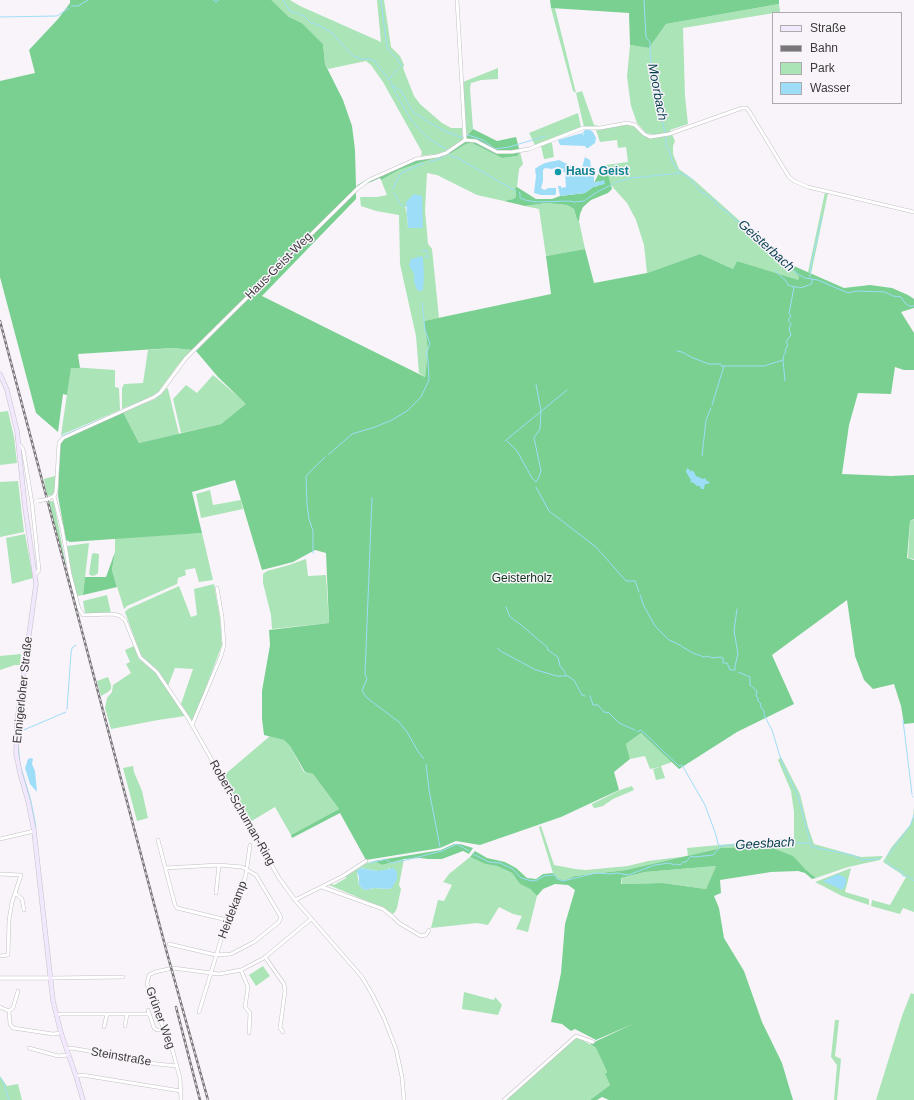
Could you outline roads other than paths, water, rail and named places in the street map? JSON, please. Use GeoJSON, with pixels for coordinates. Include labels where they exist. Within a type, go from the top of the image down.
{"type":"FeatureCollection","features":[{"type":"Feature","properties":{"kind":"main road","name":"Ennigerloher Straße"},"geometry":{"type":"LineString","coordinates":[[0,374],[9,398],[19,444],[25,507],[35,575],[35,590],[17,722],[16,744],[18,764],[34,831],[50,978],[56,1015],[76,1076],[82,1100]]}},
{"type":"Feature","properties":{"kind":"street"},"geometry":{"type":"LineString","coordinates":[[457,0],[465,137],[497,152],[512,152],[528,148],[583,128],[628,123],[635,125],[644,134],[650,137],[669,134],[742,108],[746,108],[789,177],[794,181],[808,186],[914,212]]}},
{"type":"Feature","properties":{"kind":"street","name":"Haus-Geist-Weg"},"geometry":{"type":"LineString","coordinates":[[54,496],[56,492],[59,443],[63,438],[160,393],[186,358],[358,188],[369,180],[416,159],[437,156],[446,152],[465,137]]}},
{"type":"Feature","properties":{"kind":"street"},"geometry":{"type":"LineString","coordinates":[[19,444],[23,449],[32,503],[39,570],[35,575]]}},
{"type":"Feature","properties":{"kind":"street"},"geometry":{"type":"LineString","coordinates":[[32,503],[54,496]]}},
{"type":"Feature","properties":{"kind":"street","name":"Robert-Schuman-Ring"},"geometry":{"type":"LineString","coordinates":[[54,496],[62,528],[70,574],[79,609],[83,615],[113,614],[120,616],[125,620],[140,657],[156,672],[192,725],[279,878],[295,900],[362,977],[378,1005],[391,1036],[399,1061],[404,1100]]}},
{"type":"Feature","properties":{"kind":"street"},"geometry":{"type":"LineString","coordinates":[[192,725],[194,724],[224,645],[222,617],[217,588]]}},
{"type":"Feature","properties":{"kind":"street"},"geometry":{"type":"LineString","coordinates":[[0,839],[34,831]]}},
{"type":"Feature","properties":{"kind":"street"},"geometry":{"type":"LineString","coordinates":[[158,840],[177,908],[227,920]]}},
{"type":"Feature","properties":{"kind":"street","name":"Heidekamp"},"geometry":{"type":"LineString","coordinates":[[199,1012],[227,920],[240,895],[247,869],[250,845]]}},
{"type":"Feature","properties":{"kind":"street"},"geometry":{"type":"LineString","coordinates":[[295,900],[322,887],[366,861]]}},
{"type":"Feature","properties":{"kind":"street"},"geometry":{"type":"LineString","coordinates":[[216,893],[219,865]]}},
{"type":"Feature","properties":{"kind":"street"},"geometry":{"type":"LineString","coordinates":[[165,868],[237,865],[247,869],[256,875],[280,913],[281,920],[254,942],[231,954],[216,955],[169,944]]}},
{"type":"Feature","properties":{"kind":"street"},"geometry":{"type":"LineString","coordinates":[[0,874],[21,875],[15,893],[8,927],[8,955],[0,956]]}},
{"type":"Feature","properties":{"kind":"street"},"geometry":{"type":"LineString","coordinates":[[322,887],[382,909],[393,917],[399,924],[420,936],[426,935],[429,930]]}},
{"type":"Feature","properties":{"kind":"street"},"geometry":{"type":"LineString","coordinates":[[15,893],[22,899],[24,910]]}},
{"type":"Feature","properties":{"kind":"street"},"geometry":{"type":"LineString","coordinates":[[210,974],[228,973],[253,965],[311,919]]}},
{"type":"Feature","properties":{"kind":"street"},"geometry":{"type":"LineString","coordinates":[[265,957],[284,984],[280,1028],[284,1032]]}},
{"type":"Feature","properties":{"kind":"street","name":"Grüner Weg"},"geometry":{"type":"LineString","coordinates":[[181,1100],[181,1082],[177,1066],[170,1041],[164,1030],[147,984],[149,975],[172,968],[210,974]]}},
{"type":"Feature","properties":{"kind":"street"},"geometry":{"type":"LineString","coordinates":[[241,970],[248,987],[245,1007],[250,1013],[249,1033]]}},
{"type":"Feature","properties":{"kind":"street"},"geometry":{"type":"LineString","coordinates":[[0,978],[123,978]]}},
{"type":"Feature","properties":{"kind":"street"},"geometry":{"type":"LineString","coordinates":[[9,1011],[13,1008],[18,991]]}},
{"type":"Feature","properties":{"kind":"street"},"geometry":{"type":"LineString","coordinates":[[0,1007],[9,1011]]}},
{"type":"Feature","properties":{"kind":"street"},"geometry":{"type":"LineString","coordinates":[[9,1011],[10,1024],[13,1028],[53,1034],[61,1033]]}},
{"type":"Feature","properties":{"kind":"street"},"geometry":{"type":"LineString","coordinates":[[56,1015],[127,1014],[148,1012],[154,1028],[157,1030],[164,1030]]}},
{"type":"Feature","properties":{"kind":"street"},"geometry":{"type":"LineString","coordinates":[[104,1027],[107,1014]]}},
{"type":"Feature","properties":{"kind":"street"},"geometry":{"type":"LineString","coordinates":[[124,1026],[127,1014]]}},
{"type":"Feature","properties":{"kind":"street"},"geometry":{"type":"LineString","coordinates":[[504,1100],[576,1036],[593,1042]]}},
{"type":"Feature","properties":{"kind":"street"},"geometry":{"type":"LineString","coordinates":[[29,1048],[58,1056],[68,1055]]}},
{"type":"Feature","properties":{"kind":"street","name":"Steinstraße"},"geometry":{"type":"LineString","coordinates":[[66,1049],[71,1048],[157,1064],[177,1066]]}},
{"type":"Feature","properties":{"kind":"street"},"geometry":{"type":"LineString","coordinates":[[76,1076],[82,1075],[181,1091]]}},
{"type":"Feature","properties":{"kind":"water"},"geometry":{"type":"Polygon","coordinates":[[[586,129],[593,132],[596,138],[595,143],[588,148],[585,146],[560,145],[558,140],[582,133],[584,136],[583,132],[586,129]]]}},
{"type":"Feature","properties":{"kind":"water"},"geometry":{"type":"Polygon","coordinates":[[[585,157],[590,160],[591,167],[594,172],[594,183],[604,180],[605,184],[593,187],[585,193],[560,196],[558,186],[561,186],[561,188],[566,187],[565,173],[563,171],[564,169],[557,167],[552,169],[545,168],[543,170],[543,181],[541,188],[544,190],[556,188],[556,194],[541,195],[534,193],[536,176],[535,169],[539,166],[559,160],[581,171],[585,157]]]}},
{"type":"Feature","properties":{"kind":"water"},"geometry":{"type":"Polygon","coordinates":[[[414,194],[422,196],[423,227],[421,228],[408,228],[406,202],[414,194]]]}},
{"type":"Feature","properties":{"kind":"water"},"geometry":{"type":"Polygon","coordinates":[[[422,256],[424,276],[423,290],[420,291],[417,290],[414,282],[414,274],[409,265],[411,259],[422,256]]]}},
{"type":"Feature","properties":{"kind":"water"},"geometry":{"type":"Polygon","coordinates":[[[687,468],[690,472],[692,470],[696,476],[703,479],[705,478],[710,482],[705,484],[704,489],[701,489],[700,486],[697,486],[692,482],[690,483],[691,480],[686,472],[687,468]]]}},
{"type":"Feature","properties":{"kind":"water"},"geometry":{"type":"Polygon","coordinates":[[[28,759],[33,759],[32,764],[35,771],[37,792],[30,784],[25,768],[28,759]]]}},
{"type":"Feature","properties":{"kind":"water"},"geometry":{"type":"Polygon","coordinates":[[[361,868],[378,871],[394,868],[397,872],[397,879],[392,888],[375,888],[364,890],[359,885],[359,877],[356,872],[361,868]]]}},
{"type":"Feature","properties":{"kind":"water"},"geometry":{"type":"Polygon","coordinates":[[[838,874],[846,878],[846,884],[842,890],[823,881],[838,874]]]}},
{"type":"Feature","properties":{"kind":"waterway"},"geometry":{"type":"LineString","coordinates":[[71,6],[78,6],[88,0]]}},
{"type":"Feature","properties":{"kind":"waterway","name":"Geisterbach"},"geometry":{"type":"LineString","coordinates":[[213,0],[216,2],[219,0]]}},
{"type":"Feature","properties":{"kind":"waterway","name":"Geisterbach"},"geometry":{"type":"LineString","coordinates":[[283,0],[290,11],[304,16],[310,22],[332,33],[353,56],[362,59],[374,60],[392,85],[401,91],[413,112],[445,131],[460,137],[468,135],[483,140],[495,149],[509,147],[546,136]]}},
{"type":"Feature","properties":{"kind":"waterway"},"geometry":{"type":"LineString","coordinates":[[381,0],[387,48],[402,67]]}},
{"type":"Feature","properties":{"kind":"waterway","name":"Moorbach"},"geometry":{"type":"LineString","coordinates":[[644,0],[646,37],[650,42],[650,49]]}},
{"type":"Feature","properties":{"kind":"waterway"},"geometry":{"type":"LineString","coordinates":[[0,17],[57,16],[69,8]]}},
{"type":"Feature","properties":{"kind":"waterway","name":"Moorbach"},"geometry":{"type":"LineString","coordinates":[[650,50],[652,78],[665,133]]}},
{"type":"Feature","properties":{"kind":"waterway"},"geometry":{"type":"LineString","coordinates":[[389,79],[399,68]]}},
{"type":"Feature","properties":{"kind":"waterway","name":"Geisterbach"},"geometry":{"type":"LineString","coordinates":[[392,86],[411,120],[428,138],[446,149]]}},
{"type":"Feature","properties":{"kind":"waterway","name":"Moorbach"},"geometry":{"type":"LineString","coordinates":[[666,137],[666,147],[669,150],[672,161],[679,172]]}},
{"type":"Feature","properties":{"kind":"waterway","name":"Geisterbach"},"geometry":{"type":"LineString","coordinates":[[429,162],[439,159],[449,153],[452,157],[456,157],[516,191]]}},
{"type":"Feature","properties":{"kind":"waterway"},"geometry":{"type":"LineString","coordinates":[[393,189],[401,173],[424,163]]}},
{"type":"Feature","properties":{"kind":"waterway","name":"Geisterbach"},"geometry":{"type":"LineString","coordinates":[[673,174],[680,173],[689,177],[701,192],[705,193],[738,222],[741,222],[748,232],[775,254],[780,261],[805,278],[818,280],[848,293],[856,291],[885,292],[893,296],[901,297],[909,306],[914,306]]}},
{"type":"Feature","properties":{"kind":"waterway","name":"Geisterbach"},"geometry":{"type":"LineString","coordinates":[[617,182],[631,178],[671,174]]}},
{"type":"Feature","properties":{"kind":"waterway","name":"Geisterbach"},"geometry":{"type":"LineString","coordinates":[[519,192],[520,198],[525,200],[536,202],[574,202],[584,201],[597,192],[615,183]]}},
{"type":"Feature","properties":{"kind":"waterway"},"geometry":{"type":"LineString","coordinates":[[394,193],[400,204],[405,206]]}},
{"type":"Feature","properties":{"kind":"waterway"},"geometry":{"type":"LineString","coordinates":[[810,277],[811,265],[822,217]]}},
{"type":"Feature","properties":{"kind":"waterway"},"geometry":{"type":"LineString","coordinates":[[422,251],[426,250],[428,257],[425,257]]}},
{"type":"Feature","properties":{"kind":"waterway"},"geometry":{"type":"LineString","coordinates":[[775,271],[786,281],[788,285],[794,287]]}},
{"type":"Feature","properties":{"kind":"waterway"},"geometry":{"type":"LineString","coordinates":[[784,354],[788,345],[786,342],[791,335],[789,329],[791,324],[788,320],[791,316],[789,314],[794,287],[800,288],[809,285],[812,283],[812,279]]}},
{"type":"Feature","properties":{"kind":"waterway"},"geometry":{"type":"LineString","coordinates":[[328,455],[352,434],[392,420],[407,411],[421,397],[429,380],[428,359],[426,354],[430,344],[425,330],[422,302]]}},
{"type":"Feature","properties":{"kind":"waterway"},"geometry":{"type":"LineString","coordinates":[[677,351],[709,364],[721,364]]}},
{"type":"Feature","properties":{"kind":"waterway"},"geometry":{"type":"LineString","coordinates":[[721,366],[764,366],[783,360],[784,355]]}},
{"type":"Feature","properties":{"kind":"waterway"},"geometry":{"type":"LineString","coordinates":[[783,360],[785,381]]}},
{"type":"Feature","properties":{"kind":"waterway"},"geometry":{"type":"LineString","coordinates":[[712,405],[724,366]]}},
{"type":"Feature","properties":{"kind":"waterway"},"geometry":{"type":"LineString","coordinates":[[507,441],[517,451],[532,478],[536,482],[541,471],[534,438],[540,429],[541,411],[536,384]]}},
{"type":"Feature","properties":{"kind":"waterway"},"geometry":{"type":"LineString","coordinates":[[505,441],[567,390]]}},
{"type":"Feature","properties":{"kind":"waterway"},"geometry":{"type":"LineString","coordinates":[[702,456],[706,420],[711,408]]}},
{"type":"Feature","properties":{"kind":"waterway"},"geometry":{"type":"LineString","coordinates":[[62,436],[120,411]]}},
{"type":"Feature","properties":{"kind":"waterway"},"geometry":{"type":"LineString","coordinates":[[313,553],[313,531],[307,505],[306,476],[325,457]]}},
{"type":"Feature","properties":{"kind":"waterway"},"geometry":{"type":"LineString","coordinates":[[536,487],[549,511],[596,547],[626,581],[635,581],[639,592]]}},
{"type":"Feature","properties":{"kind":"waterway"},"geometry":{"type":"LineString","coordinates":[[372,498],[365,674],[367,679],[362,690],[366,697],[399,722],[424,759]]}},
{"type":"Feature","properties":{"kind":"waterway"},"geometry":{"type":"LineString","coordinates":[[640,595],[655,626],[669,640],[693,653],[704,657],[723,658],[723,663],[727,663],[730,670],[735,670],[738,654],[734,631],[737,609]]}},
{"type":"Feature","properties":{"kind":"waterway"},"geometry":{"type":"LineString","coordinates":[[506,607],[510,617],[558,657],[560,666],[566,675],[574,680],[582,695],[585,696]]}},
{"type":"Feature","properties":{"kind":"waterway"},"geometry":{"type":"LineString","coordinates":[[67,709],[71,653],[72,648],[76,645]]}},
{"type":"Feature","properties":{"kind":"waterway"},"geometry":{"type":"LineString","coordinates":[[497,648],[536,670],[557,676],[566,676]]}},
{"type":"Feature","properties":{"kind":"waterway"},"geometry":{"type":"LineString","coordinates":[[738,672],[750,677],[750,685],[757,691],[756,696],[772,730],[782,763],[798,796],[810,841]]}},
{"type":"Feature","properties":{"kind":"waterway"},"geometry":{"type":"LineString","coordinates":[[590,696],[593,705],[598,705],[604,712],[609,713],[619,723],[635,730]]}},
{"type":"Feature","properties":{"kind":"waterway"},"geometry":{"type":"LineString","coordinates":[[19,732],[66,712]]}},
{"type":"Feature","properties":{"kind":"waterway"},"geometry":{"type":"LineString","coordinates":[[19,724],[20,717]]}},
{"type":"Feature","properties":{"kind":"waterway"},"geometry":{"type":"LineString","coordinates":[[903,720],[912,794]]}},
{"type":"Feature","properties":{"kind":"waterway"},"geometry":{"type":"LineString","coordinates":[[637,732],[641,730],[679,766],[682,765],[705,805],[718,844],[721,846]]}},
{"type":"Feature","properties":{"kind":"waterway"},"geometry":{"type":"LineString","coordinates":[[18,742],[20,764],[31,801],[36,827]]}},
{"type":"Feature","properties":{"kind":"waterway"},"geometry":{"type":"LineString","coordinates":[[426,764],[429,790],[440,847]]}},
{"type":"Feature","properties":{"kind":"waterway"},"geometry":{"type":"LineString","coordinates":[[888,855],[910,826],[914,815]]}},
{"type":"Feature","properties":{"kind":"waterway","name":"Geesbach"},"geometry":{"type":"LineString","coordinates":[[676,864],[680,865],[683,862],[686,862],[691,856],[713,855],[721,846],[756,842],[767,844],[780,843],[784,841],[792,843],[811,843],[812,847],[852,855],[863,860],[879,859]]}},
{"type":"Feature","properties":{"kind":"waterway","name":"Geesbach"},"geometry":{"type":"LineString","coordinates":[[370,863],[385,859],[391,863],[402,861],[442,851],[457,844],[469,851]]}},
{"type":"Feature","properties":{"kind":"waterway","name":"Geesbach"},"geometry":{"type":"LineString","coordinates":[[473,854],[489,862],[500,863],[513,869],[521,878],[532,881],[544,876],[555,875],[557,879],[563,881],[596,873],[617,873],[628,875],[655,865],[669,863],[675,865]]}},
{"type":"Feature","properties":{"kind":"waterway","name":"Geesbach"},"geometry":{"type":"LineString","coordinates":[[885,860],[892,867],[901,871],[903,876],[908,876],[914,881]]}},
{"type":"Feature","properties":{"kind":"waterway"},"geometry":{"type":"LineString","coordinates":[[0,1078],[3,1081],[9,1100]]}},
{"type":"Feature","properties":{"kind":"railway"},"geometry":{"type":"LineString","coordinates":[[0,321],[167,953],[208,1100]]}},
{"type":"Feature","properties":{"kind":"railway"},"geometry":{"type":"LineString","coordinates":[[176,1007],[200,1100]]}},
{"type":"Feature","properties":{"kind":"place","name":"Haus Geist"},"geometry":{"type":"Point","coordinates":[558,172]}},
{"type":"Feature","properties":{"kind":"park label","name":"Geisterholz"},"geometry":{"type":"Point","coordinates":[522,579]}}]}
